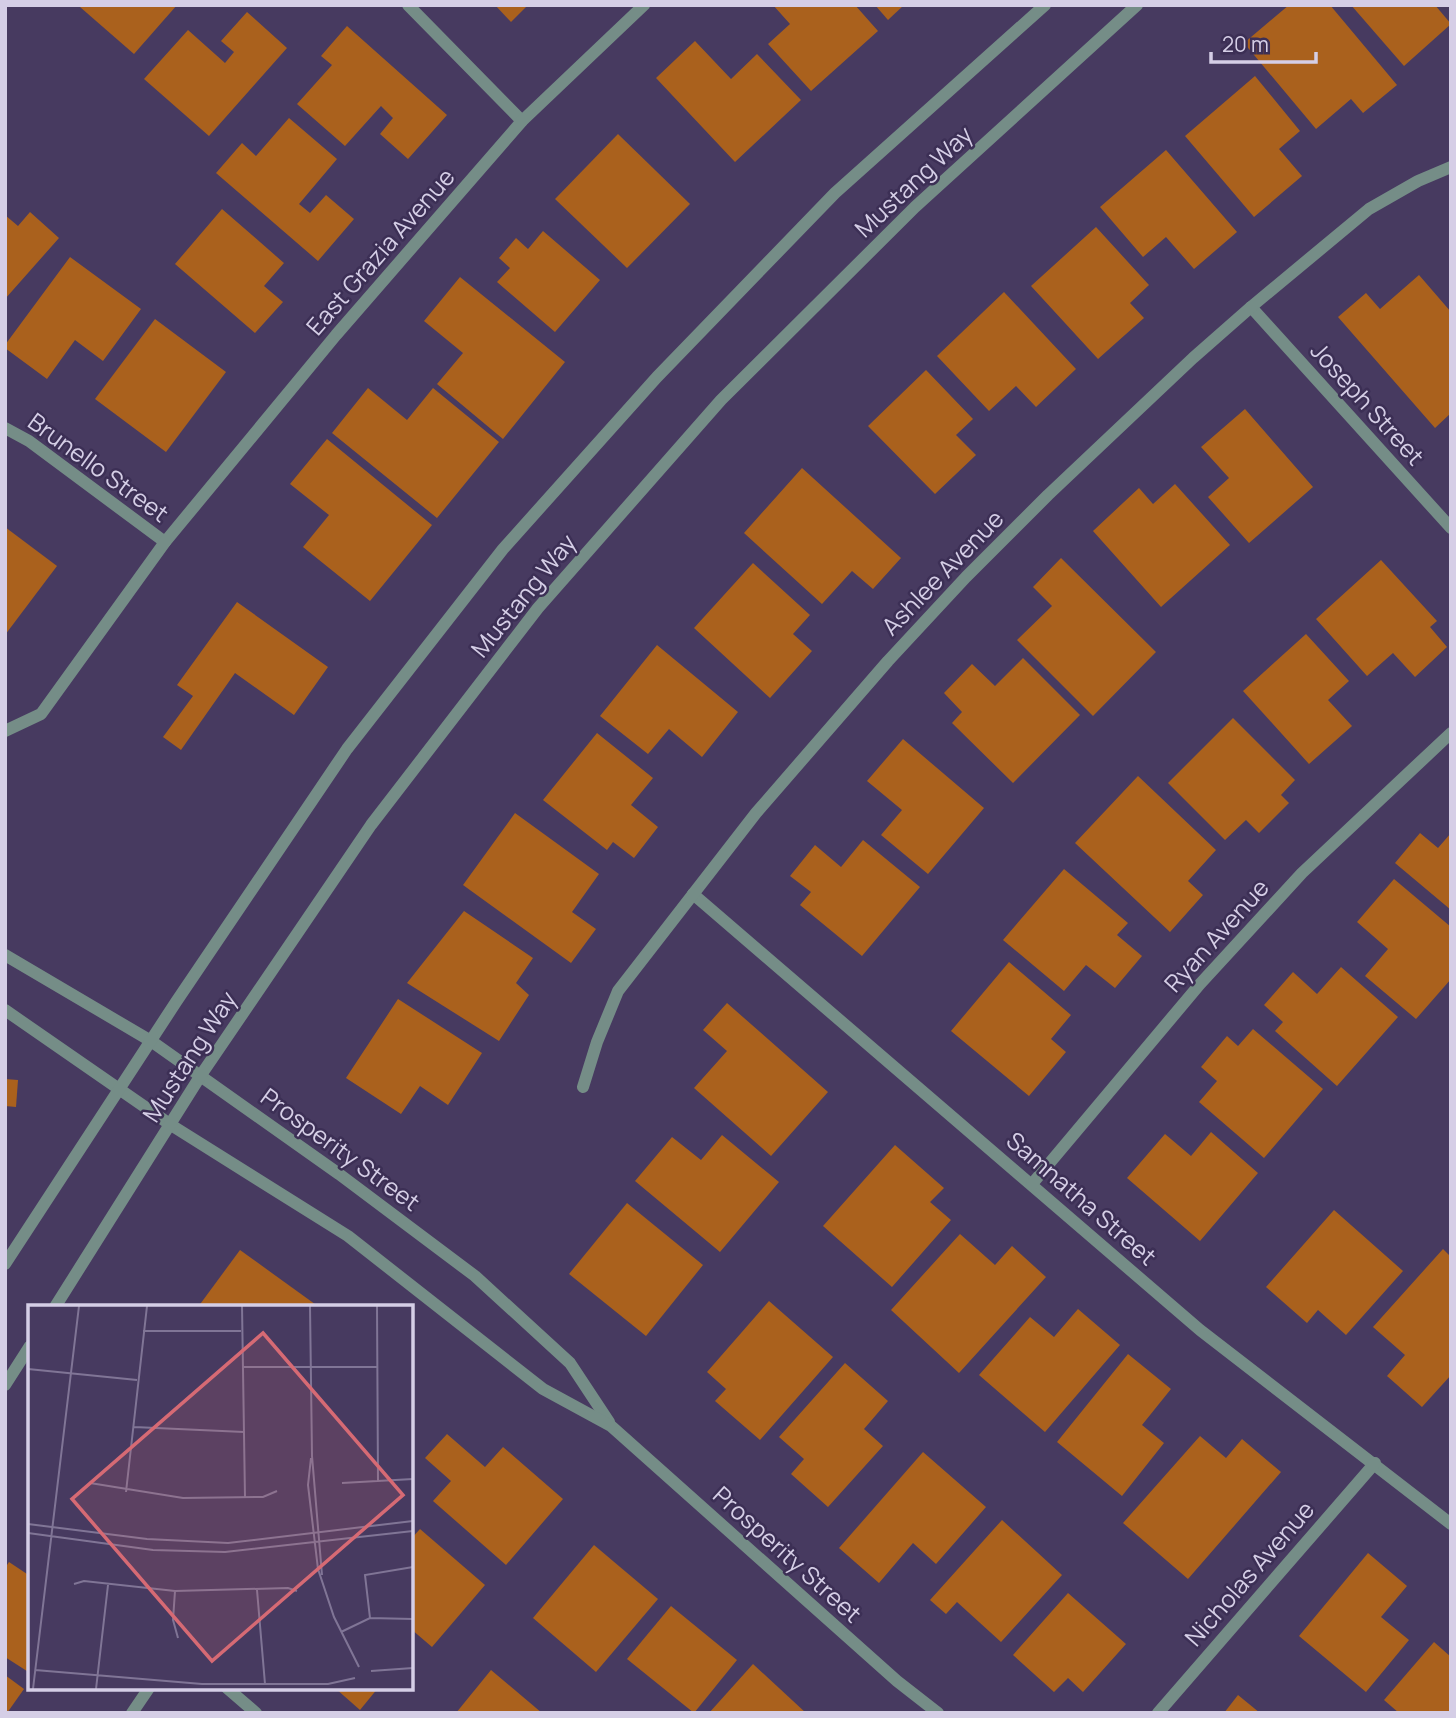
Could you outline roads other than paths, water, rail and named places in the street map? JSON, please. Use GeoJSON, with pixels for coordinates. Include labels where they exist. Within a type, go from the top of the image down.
{"type":"FeatureCollection","features":[{"type":"Feature","properties":{"kind":"street"},"geometry":{"type":"LineString","coordinates":[[408,5],[522,121]]}},
{"type":"Feature","properties":{"kind":"street","name":"East Grazia Avenue"},"geometry":{"type":"LineString","coordinates":[[5,732],[41,714],[166,542],[335,335],[522,121],[644,5]]}},
{"type":"Feature","properties":{"kind":"street","name":"Mustang Way"},"geometry":{"type":"LineString","coordinates":[[5,1264],[118,1090],[347,749],[503,549],[656,377],[835,193],[1045,5]]}},
{"type":"Feature","properties":{"kind":"street","name":"Mustang Way"},"geometry":{"type":"LineString","coordinates":[[56,1305],[201,1076],[371,825],[538,608],[721,400],[915,207],[1137,5]]}},
{"type":"Feature","properties":{"kind":"street","name":"Ashlee Avenue"},"geometry":{"type":"LineString","coordinates":[[583,1087],[597,1042],[618,991],[756,813],[888,661],[966,577],[1125,422],[1251,307],[1369,209],[1418,181],[1451,167]]}},
{"type":"Feature","properties":{"kind":"street","name":"Joseph Street"},"geometry":{"type":"LineString","coordinates":[[1251,307],[1451,528]]}},
{"type":"Feature","properties":{"kind":"street","name":"Brunello Street"},"geometry":{"type":"LineString","coordinates":[[5,428],[30,441],[166,542]]}},
{"type":"Feature","properties":{"kind":"street","name":"Ryan Avenue"},"geometry":{"type":"LineString","coordinates":[[1032,1184],[1200,984],[1302,873],[1451,733]]}},
{"type":"Feature","properties":{"kind":"street","name":"Samnatha Street"},"geometry":{"type":"LineString","coordinates":[[693,894],[1200,1330],[1451,1524]]}},
{"type":"Feature","properties":{"kind":"street","name":"Prosperity Street"},"geometry":{"type":"LineString","coordinates":[[5,955],[151,1041],[339,1174],[475,1276],[570,1363],[611,1426]]}},
{"type":"Feature","properties":{"kind":"street","name":"Prosperity Street"},"geometry":{"type":"LineString","coordinates":[[5,1010],[171,1125],[348,1236],[543,1389],[611,1426],[897,1681],[938,1713]]}},
{"type":"Feature","properties":{"kind":"street"},"geometry":{"type":"LineString","coordinates":[[5,1384],[28,1349]]}},
{"type":"Feature","properties":{"kind":"street","name":"Nicholas Avenue"},"geometry":{"type":"LineString","coordinates":[[1158,1713],[1375,1463]]}},
{"type":"Feature","properties":{"kind":"street"},"geometry":{"type":"LineString","coordinates":[[132,1713],[148,1690]]}},
{"type":"Feature","properties":{"kind":"street"},"geometry":{"type":"LineString","coordinates":[[229,1690],[256,1713]]}}]}
